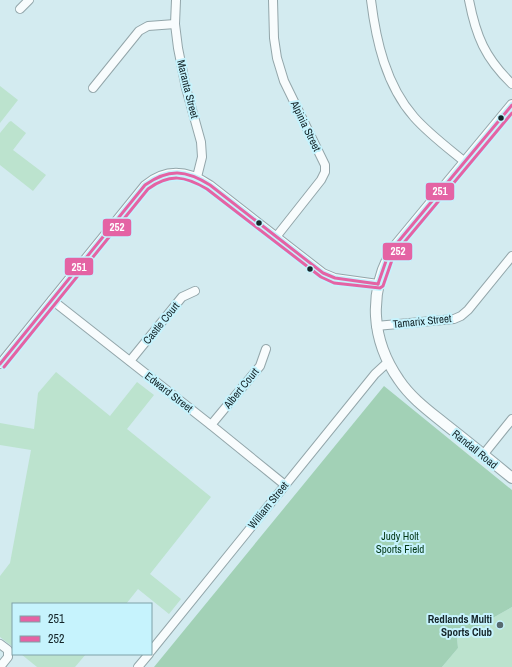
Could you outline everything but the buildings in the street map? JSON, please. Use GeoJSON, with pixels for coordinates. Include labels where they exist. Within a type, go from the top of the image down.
{"type":"FeatureCollection","features":[{"type":"Feature","properties":{"kind":"street"},"geometry":{"type":"LineString","coordinates":[[20,9],[29,0]]}},
{"type":"Feature","properties":{"kind":"street","name":"Maranta Street"},"geometry":{"type":"LineString","coordinates":[[176,0],[175,24],[186,88],[201,142],[202,156],[198,177]]}},
{"type":"Feature","properties":{"kind":"street","name":"Alpinia Street"},"geometry":{"type":"LineString","coordinates":[[273,0],[275,45],[277,58],[284,81],[325,165],[325,172],[321,180],[276,237]]}},
{"type":"Feature","properties":{"kind":"street"},"geometry":{"type":"LineString","coordinates":[[371,0],[380,49],[389,74],[401,98],[414,117],[431,134],[465,162]]}},
{"type":"Feature","properties":{"kind":"street"},"geometry":{"type":"LineString","coordinates":[[469,0],[476,32],[483,47],[491,61],[512,84]]}},
{"type":"Feature","properties":{"kind":"street"},"geometry":{"type":"LineString","coordinates":[[94,88],[139,31],[148,26],[175,24]]}},
{"type":"Feature","properties":{"kind":"street","name":"Randall Road"},"geometry":{"type":"LineString","coordinates":[[512,105],[398,242],[387,258],[378,284],[375,302],[376,326],[388,362],[399,381],[412,396],[438,419],[512,478]]}},
{"type":"Feature","properties":{"kind":"street"},"geometry":{"type":"LineString","coordinates":[[0,364],[133,200],[152,180],[158,176],[168,173],[182,173],[198,177],[329,276],[378,284]]}},
{"type":"Feature","properties":{"kind":"street","name":"Tamarix Street"},"geometry":{"type":"LineString","coordinates":[[376,326],[454,319],[461,316],[468,310],[512,256]]}},
{"type":"Feature","properties":{"kind":"street","name":"Castle Court"},"geometry":{"type":"LineString","coordinates":[[130,361],[182,297],[195,290]]}},
{"type":"Feature","properties":{"kind":"street","name":"Edward Street"},"geometry":{"type":"LineString","coordinates":[[52,300],[285,485]]}},
{"type":"Feature","properties":{"kind":"street","name":"Albert Court"},"geometry":{"type":"LineString","coordinates":[[211,425],[260,366],[266,349]]}},
{"type":"Feature","properties":{"kind":"street","name":"William Street"},"geometry":{"type":"LineString","coordinates":[[152,650],[375,374],[388,362]]}},
{"type":"Feature","properties":{"kind":"street"},"geometry":{"type":"LineString","coordinates":[[483,455],[512,419]]}},
{"type":"Feature","properties":{"kind":"street"},"geometry":{"type":"LineString","coordinates":[[0,644],[8,650],[8,657],[0,667]]}},
{"type":"Feature","properties":{"kind":"street"},"geometry":{"type":"LineString","coordinates":[[138,667],[148,655]]}},
{"type":"Feature","properties":{"kind":"green space"},"geometry":{"type":"Polygon","coordinates":[[[0,86],[18,100],[0,123],[0,86]]]}},
{"type":"Feature","properties":{"kind":"green space"},"geometry":{"type":"Polygon","coordinates":[[[11,121],[26,133],[13,150],[46,175],[33,191],[0,165],[0,133],[11,121]]]}},
{"type":"Feature","properties":{"kind":"green space"},"geometry":{"type":"Polygon","coordinates":[[[56,372],[110,416],[137,382],[154,395],[127,429],[211,497],[150,574],[181,599],[169,614],[138,589],[127,603],[12,603],[12,646],[0,637],[0,576],[10,563],[31,450],[0,445],[0,423],[34,429],[38,393],[56,372]]]}},
{"type":"Feature","properties":{"kind":"green space","name":"Judy Holt Sports Field"},"geometry":{"type":"Polygon","coordinates":[[[384,386],[512,490],[512,607],[457,638],[458,648],[442,667],[154,667],[384,386]]]}},
{"type":"Feature","properties":{"kind":"green space"},"geometry":{"type":"Polygon","coordinates":[[[512,607],[512,667],[442,667],[458,648],[457,638],[512,607]]]}},
{"type":"Feature","properties":{"kind":"green space"},"geometry":{"type":"Polygon","coordinates":[[[22,655],[85,655],[75,667],[37,667],[22,655]]]}},
{"type":"Feature","properties":{"kind":"transit line","name":"251"},"geometry":{"type":"LineString","coordinates":[[378,284],[387,258],[398,242],[512,105]]}},
{"type":"Feature","properties":{"kind":"transit line","name":"252"},"geometry":{"type":"LineString","coordinates":[[4,367],[148,189],[163,180],[178,178],[184,179],[192,181],[207,189],[321,277],[334,283],[380,288],[383,286],[392,260],[402,245],[512,113]]}},
{"type":"Feature","properties":{"kind":"transit line","name":"251"},"geometry":{"type":"LineString","coordinates":[[0,364],[145,185],[162,176],[170,174],[178,173],[193,176],[210,185],[323,273],[335,278],[378,284]]}},
{"type":"Feature","properties":{"kind":"place","name":"Redlands Multi Sports Club"},"geometry":{"type":"Point","coordinates":[500,625]}}]}
